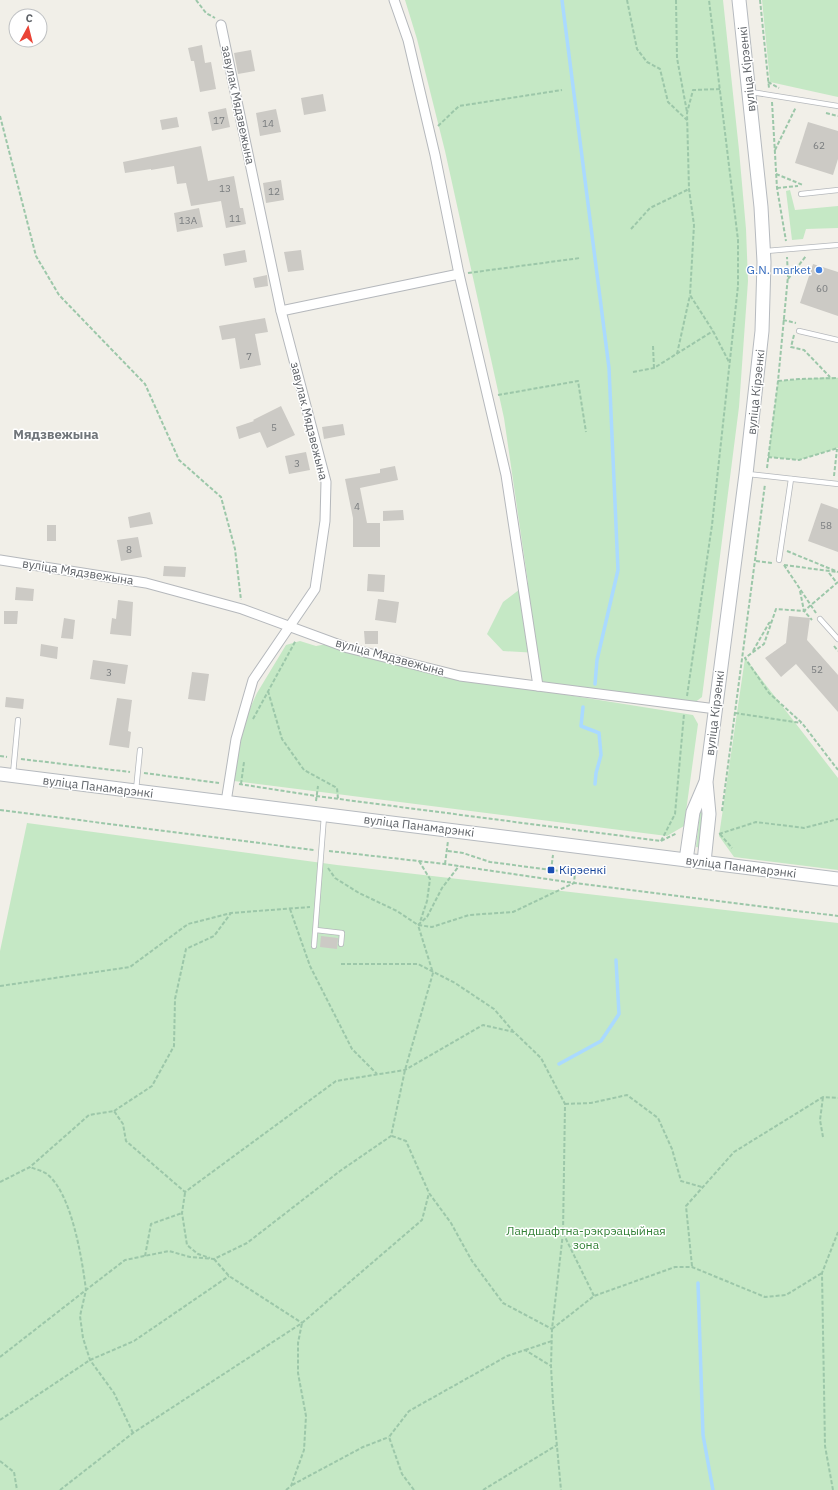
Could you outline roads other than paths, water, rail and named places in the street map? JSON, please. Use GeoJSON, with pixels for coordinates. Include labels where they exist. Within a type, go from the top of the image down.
{"type":"FeatureCollection","features":[{"type":"Feature","properties":{"kind":"street"},"geometry":{"type":"LineString","coordinates":[[394,0],[408,40],[430,134],[459,274],[506,475],[538,686]]}},
{"type":"Feature","properties":{"kind":"street","name":"вуліца Кірэенкі"},"geometry":{"type":"LineString","coordinates":[[704,862],[709,814],[706,782],[746,474],[762,331],[764,251],[761,207],[739,0]]}},
{"type":"Feature","properties":{"kind":"street","name":"завулак Мядзвежына"},"geometry":{"type":"LineString","coordinates":[[221,25],[281,311],[326,482],[325,521],[315,589],[253,680],[236,738],[226,802]]}},
{"type":"Feature","properties":{"kind":"street"},"geometry":{"type":"LineString","coordinates":[[281,311],[459,274]]}},
{"type":"Feature","properties":{"kind":"street","name":"вуліца Мядзвежына"},"geometry":{"type":"LineString","coordinates":[[0,560],[146,583],[242,609],[348,648],[460,676],[716,709]]}},
{"type":"Feature","properties":{"kind":"street","name":"вуліца Панамарэнкі"},"geometry":{"type":"LineString","coordinates":[[0,774],[838,880]]}},
{"type":"Feature","properties":{"kind":"street","name":"вуліца Кірэенкі"},"geometry":{"type":"LineString","coordinates":[[686,860],[693,812],[706,782]]}},
{"type":"Feature","properties":{"kind":"lane"},"geometry":{"type":"LineString","coordinates":[[749,92],[838,106]]}},
{"type":"Feature","properties":{"kind":"lane"},"geometry":{"type":"LineString","coordinates":[[801,194],[838,190]]}},
{"type":"Feature","properties":{"kind":"lane"},"geometry":{"type":"LineString","coordinates":[[764,251],[838,245]]}},
{"type":"Feature","properties":{"kind":"lane"},"geometry":{"type":"LineString","coordinates":[[799,331],[838,340]]}},
{"type":"Feature","properties":{"kind":"lane"},"geometry":{"type":"LineString","coordinates":[[746,474],[835,484]]}},
{"type":"Feature","properties":{"kind":"lane"},"geometry":{"type":"LineString","coordinates":[[779,560],[791,479]]}},
{"type":"Feature","properties":{"kind":"lane"},"geometry":{"type":"LineString","coordinates":[[820,619],[838,639]]}},
{"type":"Feature","properties":{"kind":"lane"},"geometry":{"type":"LineString","coordinates":[[13,776],[16,758],[18,720]]}},
{"type":"Feature","properties":{"kind":"lane"},"geometry":{"type":"LineString","coordinates":[[136,792],[140,750]]}},
{"type":"Feature","properties":{"kind":"lane"},"geometry":{"type":"LineString","coordinates":[[314,946],[322,851],[319,815]]}},
{"type":"Feature","properties":{"kind":"lane"},"geometry":{"type":"LineString","coordinates":[[316,930],[342,933],[341,944]]}},
{"type":"Feature","properties":{"kind":"waterway"},"geometry":{"type":"LineString","coordinates":[[562,0],[609,368],[618,570],[597,660],[595,684]]}},
{"type":"Feature","properties":{"kind":"waterway"},"geometry":{"type":"LineString","coordinates":[[583,707],[581,726],[599,733],[601,755],[596,773],[595,784]]}},
{"type":"Feature","properties":{"kind":"waterway"},"geometry":{"type":"LineString","coordinates":[[559,1064],[601,1041],[619,1014],[616,960]]}},
{"type":"Feature","properties":{"kind":"waterway"},"geometry":{"type":"LineString","coordinates":[[698,1283],[703,1435],[713,1490]]}},
{"type":"Feature","properties":{"kind":"place","name":"G.N. market"},"geometry":{"type":"Point","coordinates":[819,270]}},
{"type":"Feature","properties":{"kind":"place","name":"Кірэенкі"},"geometry":{"type":"Point","coordinates":[551,870]}},
{"type":"Feature","properties":{"kind":"district","name":"Мядзвежына"},"geometry":{"type":"Point","coordinates":[56,434]}},
{"type":"Feature","properties":{"kind":"park label","name":"Ландшафтна-рэкрэацыйная зона"},"geometry":{"type":"Point","coordinates":[586,1238]}}]}
